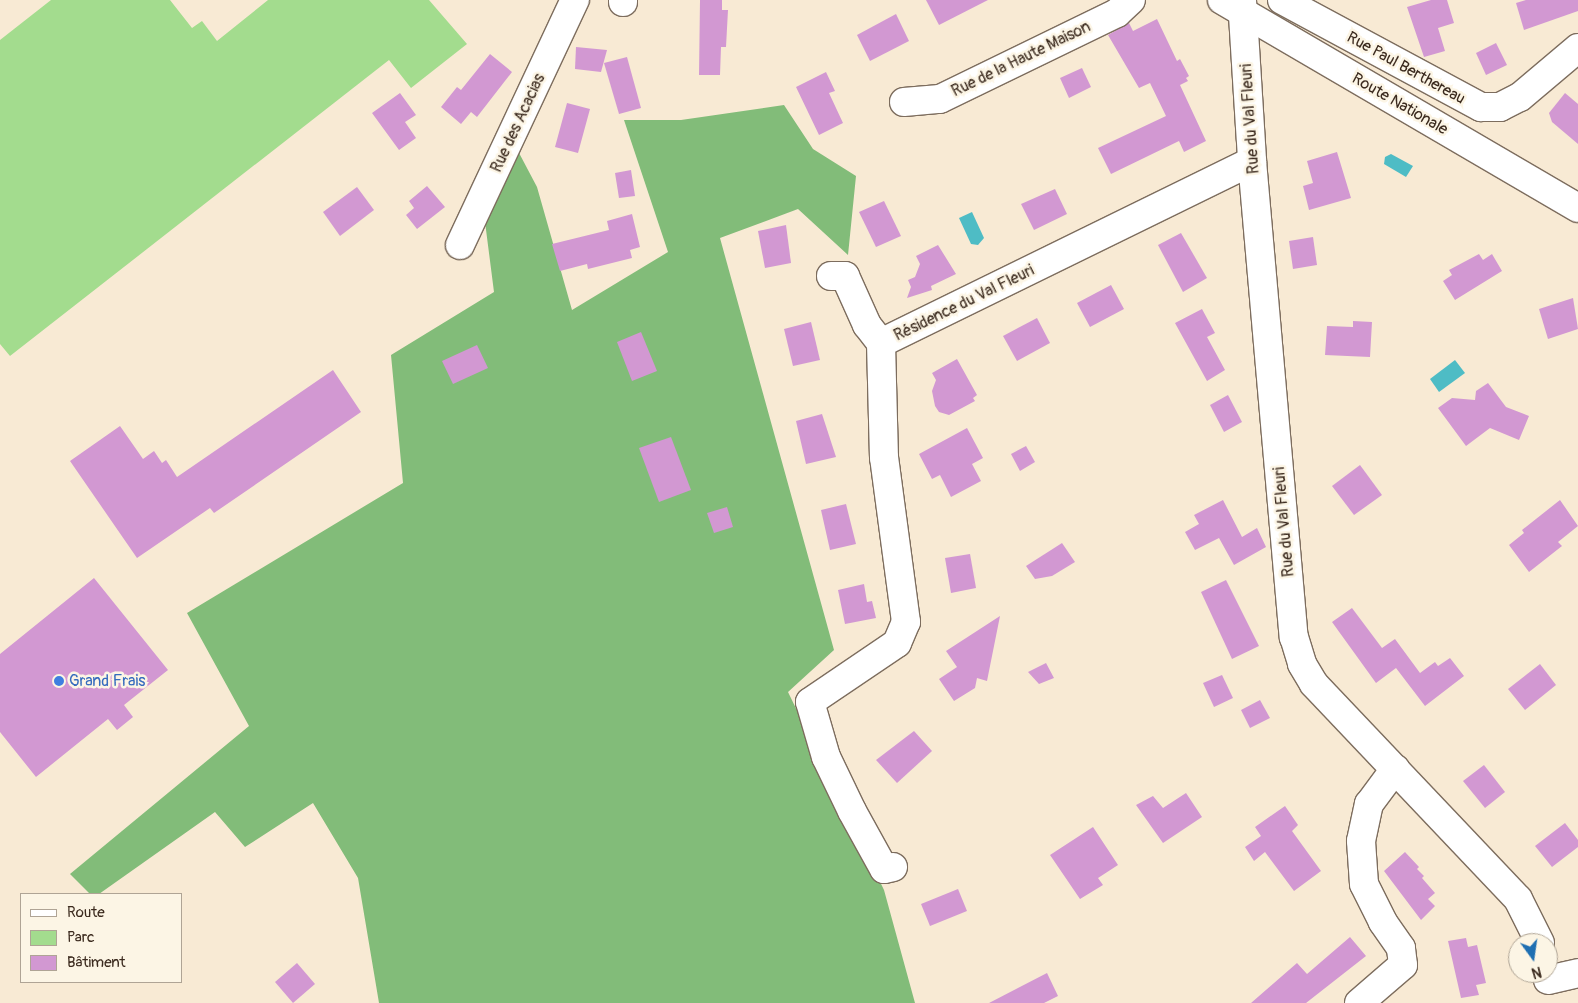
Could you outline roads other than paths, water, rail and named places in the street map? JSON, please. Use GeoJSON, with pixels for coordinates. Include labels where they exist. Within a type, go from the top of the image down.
{"type":"FeatureCollection","features":[{"type":"Feature","properties":{"kind":"street","name":"Rue des Acacias"},"geometry":{"type":"LineString","coordinates":[[460,245],[575,0]]}},
{"type":"Feature","properties":{"kind":"street","name":"Rue de la Haute Maison"},"geometry":{"type":"LineString","coordinates":[[904,102],[940,98],[1117,13],[1131,0]]}},
{"type":"Feature","properties":{"kind":"street","name":"Rue Paul Berthereau"},"geometry":{"type":"LineString","coordinates":[[1282,0],[1481,108],[1500,107],[1520,97],[1578,48]]}},
{"type":"Feature","properties":{"kind":"street","name":"Rue du Val Fleuri"},"geometry":{"type":"LineString","coordinates":[[1236,4],[1252,161],[1294,637],[1306,671],[1343,714],[1518,899],[1535,933]]}},
{"type":"Feature","properties":{"kind":"street","name":"Route Nationale"},"geometry":{"type":"LineString","coordinates":[[1236,4],[1578,208]]}},
{"type":"Feature","properties":{"kind":"street","name":"Résidence du Val Fleuri"},"geometry":{"type":"LineString","coordinates":[[893,867],[884,869],[826,757],[810,702],[898,643],[906,622],[884,458],[881,344],[1252,161]]}},
{"type":"Feature","properties":{"kind":"street"},"geometry":{"type":"LineString","coordinates":[[832,276],[846,276],[867,325],[881,344]]}},
{"type":"Feature","properties":{"kind":"street"},"geometry":{"type":"LineString","coordinates":[[1359,1003],[1403,965],[1401,948],[1383,922],[1364,884],[1361,841],[1369,804],[1395,769]]}},
{"type":"Feature","properties":{"kind":"street"},"geometry":{"type":"LineString","coordinates":[[1547,985],[1578,974]]}},
{"type":"Feature","properties":{"kind":"water"},"geometry":{"type":"Polygon","coordinates":[[[1391,154],[1413,166],[1406,177],[1384,164],[1385,157],[1391,154]]]}},
{"type":"Feature","properties":{"kind":"water"},"geometry":{"type":"Polygon","coordinates":[[[972,212],[984,238],[978,245],[971,244],[959,218],[972,212]]]}},
{"type":"Feature","properties":{"kind":"water"},"geometry":{"type":"Polygon","coordinates":[[[1455,360],[1465,373],[1439,392],[1430,379],[1455,360]]]}},
{"type":"Feature","properties":{"kind":"place","name":"Grand Frais"},"geometry":{"type":"Point","coordinates":[59,681]}}]}
